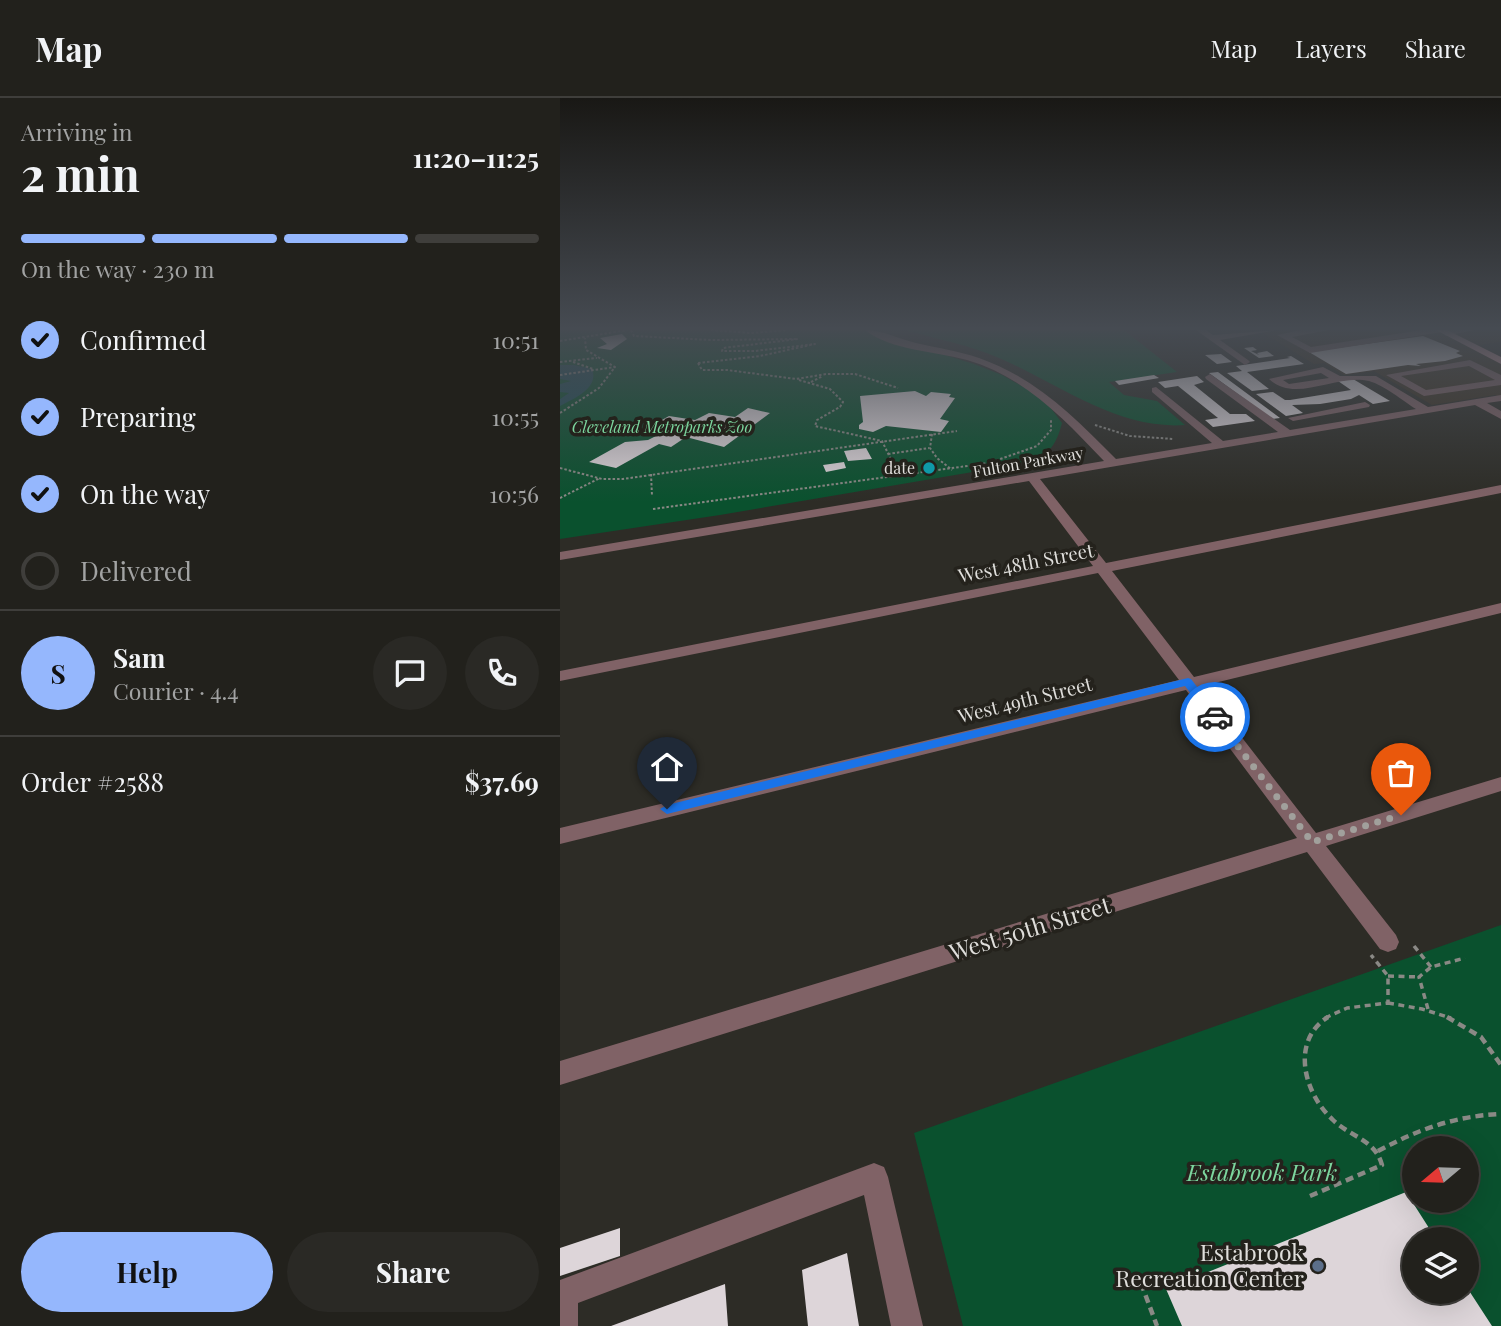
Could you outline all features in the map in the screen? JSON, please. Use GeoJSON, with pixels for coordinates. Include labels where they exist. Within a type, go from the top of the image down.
{"type":"FeatureCollection","features":[{"type":"Feature","properties":{"kind":"street"},"geometry":{"type":"LineString","coordinates":[[1033,387],[1060,408],[1113,463]]}},
{"type":"Feature","properties":{"kind":"street"},"geometry":{"type":"LineString","coordinates":[[1224,387],[1288,434]]}},
{"type":"Feature","properties":{"kind":"street"},"geometry":{"type":"LineString","coordinates":[[1388,387],[1427,411]]}},
{"type":"Feature","properties":{"kind":"street"},"geometry":{"type":"LineString","coordinates":[[1414,387],[1424,393],[1467,387]]}},
{"type":"Feature","properties":{"kind":"street"},"geometry":{"type":"LineString","coordinates":[[1441,387],[1446,390]]}},
{"type":"Feature","properties":{"kind":"street"},"geometry":{"type":"LineString","coordinates":[[1470,387],[1488,396],[1501,416]]}},
{"type":"Feature","properties":{"kind":"street"},"geometry":{"type":"LineString","coordinates":[[1156,390],[1221,445]]}},
{"type":"Feature","properties":{"kind":"street","name":"Fulton Parkway"},"geometry":{"type":"LineString","coordinates":[[560,556],[1427,411],[1488,396]]}},
{"type":"Feature","properties":{"kind":"street"},"geometry":{"type":"LineString","coordinates":[[1293,418],[1365,405]]}},
{"type":"Feature","properties":{"kind":"street"},"geometry":{"type":"LineString","coordinates":[[1338,410],[1357,422]]}},
{"type":"Feature","properties":{"kind":"street"},"geometry":{"type":"LineString","coordinates":[[1033,478],[1099,568],[1388,942]]}},
{"type":"Feature","properties":{"kind":"street","name":"West 48th Street"},"geometry":{"type":"LineString","coordinates":[[560,676],[1501,489]]}},
{"type":"Feature","properties":{"kind":"street","name":"West 49th Street"},"geometry":{"type":"LineString","coordinates":[[560,836],[1501,608]]}},
{"type":"Feature","properties":{"kind":"street","name":"West 50th Street"},"geometry":{"type":"LineString","coordinates":[[560,1073],[1501,784]]}},
{"type":"Feature","properties":{"kind":"street"},"geometry":{"type":"LineString","coordinates":[[562,1326],[562,1294],[874,1177],[907,1326]]}},
{"type":"Feature","properties":{"kind":"path"},"geometry":{"type":"LineString","coordinates":[[560,413],[598,387]]}},
{"type":"Feature","properties":{"kind":"path"},"geometry":{"type":"LineString","coordinates":[[825,387],[843,402],[841,407],[817,420],[815,426],[882,441]]}},
{"type":"Feature","properties":{"kind":"path"},"geometry":{"type":"LineString","coordinates":[[653,509],[952,470],[1006,459],[1027,451],[1050,434],[1053,424],[1046,413]]}},
{"type":"Feature","properties":{"kind":"path"},"geometry":{"type":"LineString","coordinates":[[1094,424],[1130,436],[1177,439]]}},
{"type":"Feature","properties":{"kind":"path"},"geometry":{"type":"LineString","coordinates":[[560,468],[600,478],[651,474],[957,431]]}},
{"type":"Feature","properties":{"kind":"path"},"geometry":{"type":"LineString","coordinates":[[932,434],[930,447],[937,458],[952,470]]}},
{"type":"Feature","properties":{"kind":"path"},"geometry":{"type":"LineString","coordinates":[[882,441],[899,477]]}},
{"type":"Feature","properties":{"kind":"path"},"geometry":{"type":"LineString","coordinates":[[888,454],[930,447]]}},
{"type":"Feature","properties":{"kind":"path"},"geometry":{"type":"LineString","coordinates":[[651,474],[652,496]]}},
{"type":"Feature","properties":{"kind":"path"},"geometry":{"type":"LineString","coordinates":[[560,498],[600,478]]}},
{"type":"Feature","properties":{"kind":"path"},"geometry":{"type":"LineString","coordinates":[[1414,946],[1431,967]]}},
{"type":"Feature","properties":{"kind":"path"},"geometry":{"type":"LineString","coordinates":[[1371,955],[1388,976],[1388,1003]]}},
{"type":"Feature","properties":{"kind":"path"},"geometry":{"type":"LineString","coordinates":[[1388,976],[1419,977],[1431,967],[1465,958]]}},
{"type":"Feature","properties":{"kind":"path"},"geometry":{"type":"LineString","coordinates":[[1419,977],[1428,1009]]}},
{"type":"Feature","properties":{"kind":"path"},"geometry":{"type":"LineString","coordinates":[[1310,1196],[1382,1166],[1378,1151],[1340,1126],[1326,1113],[1307,1082],[1304,1045],[1309,1032],[1336,1011],[1388,1003],[1428,1009],[1468,1026],[1485,1042],[1501,1065]]}},
{"type":"Feature","properties":{"kind":"path"},"geometry":{"type":"LineString","coordinates":[[1378,1151],[1435,1123],[1477,1115],[1501,1114]]}},
{"type":"Feature","properties":{"kind":"path"},"geometry":{"type":"LineString","coordinates":[[1141,1283],[1157,1326]]}},
{"type":"Feature","properties":{"kind":"shaded area"},"geometry":{"type":"Polygon","coordinates":[[[1402,387],[1501,387],[1501,398],[1495,395],[1432,405],[1402,387]]]}},
{"type":"Feature","properties":{"kind":"green space","name":"Cleveland Metroparks Zoo"},"geometry":{"type":"Polygon","coordinates":[[[560,387],[1024,387],[1050,407],[1062,423],[1051,448],[1040,456],[1014,465],[560,539],[560,387]]]}},
{"type":"Feature","properties":{"kind":"green space"},"geometry":{"type":"Polygon","coordinates":[[[1058,387],[1115,387],[1124,395],[1157,401],[1185,425],[1160,425],[1136,420],[1089,403],[1058,387]]]}},
{"type":"Feature","properties":{"kind":"green space","name":"Estabrook Park"},"geometry":{"type":"Polygon","coordinates":[[[1501,925],[1501,1326],[963,1326],[914,1133],[1501,925]]]}},
{"type":"Feature","properties":{"kind":"water"},"geometry":{"type":"Polygon","coordinates":[[[560,387],[589,387],[560,406],[560,399],[569,393],[560,392],[560,387]]]}},
{"type":"Feature","properties":{"kind":"building"},"geometry":{"type":"Polygon","coordinates":[[[1180,387],[1197,387],[1230,414],[1246,414],[1255,421],[1213,427],[1205,420],[1218,418],[1180,387]]]}},
{"type":"Feature","properties":{"kind":"building"},"geometry":{"type":"Polygon","coordinates":[[[1229,387],[1239,387],[1280,418],[1272,419],[1229,387]]]}},
{"type":"Feature","properties":{"kind":"building"},"geometry":{"type":"Polygon","coordinates":[[[1247,387],[1269,389],[1252,391],[1247,387]]]}},
{"type":"Feature","properties":{"kind":"building"},"geometry":{"type":"Polygon","coordinates":[[[1347,387],[1367,387],[1390,401],[1373,404],[1359,395],[1320,404],[1292,405],[1303,413],[1286,416],[1256,394],[1273,392],[1285,400],[1290,400],[1351,390],[1347,387]]]}},
{"type":"Feature","properties":{"kind":"building"},"geometry":{"type":"Polygon","coordinates":[[[915,391],[926,396],[931,392],[951,394],[949,397],[955,398],[940,419],[949,421],[941,432],[886,426],[873,432],[859,429],[863,422],[860,396],[915,391]]]}},
{"type":"Feature","properties":{"kind":"building"},"geometry":{"type":"Polygon","coordinates":[[[748,408],[770,413],[724,447],[686,437],[671,447],[659,444],[616,468],[589,462],[625,442],[648,440],[662,433],[652,432],[666,423],[660,421],[669,416],[695,420],[709,413],[735,417],[748,408]]]}},
{"type":"Feature","properties":{"kind":"building"},"geometry":{"type":"Polygon","coordinates":[[[866,448],[872,459],[848,461],[844,451],[866,448]]]}},
{"type":"Feature","properties":{"kind":"building"},"geometry":{"type":"Polygon","coordinates":[[[844,462],[846,468],[826,472],[823,465],[844,462]]]}},
{"type":"Feature","properties":{"kind":"building","name":"Estabrook Recreation Center"},"geometry":{"type":"Polygon","coordinates":[[[1402,1194],[1402,1213],[1419,1213],[1428,1227],[1402,1227],[1402,1304],[1478,1304],[1492,1326],[1182,1326],[1166,1289],[1402,1194]]]}},
{"type":"Feature","properties":{"kind":"building"},"geometry":{"type":"Polygon","coordinates":[[[620,1228],[620,1256],[560,1276],[560,1248],[620,1228]]]}},
{"type":"Feature","properties":{"kind":"building"},"geometry":{"type":"Polygon","coordinates":[[[847,1253],[859,1326],[808,1326],[802,1270],[847,1253]]]}},
{"type":"Feature","properties":{"kind":"building"},"geometry":{"type":"Polygon","coordinates":[[[725,1284],[728,1326],[611,1326],[725,1284]]]}},
{"type":"Feature","properties":{"kind":"way so far"},"geometry":{"type":"LineString","coordinates":[[1215,717],[1312,842],[1401,815]]}},
{"type":"Feature","properties":{"kind":"place","name":"date"},"geometry":{"type":"Point","coordinates":[929,468]}},
{"type":"Feature","properties":{"kind":"place","name":"Estabrook Recreation Center"},"geometry":{"type":"Point","coordinates":[1318,1266]}},
{"type":"Feature","properties":{"kind":"route"},"geometry":{"type":"LineString","coordinates":[[667,809],[1188,682],[1215,717]]}}]}
